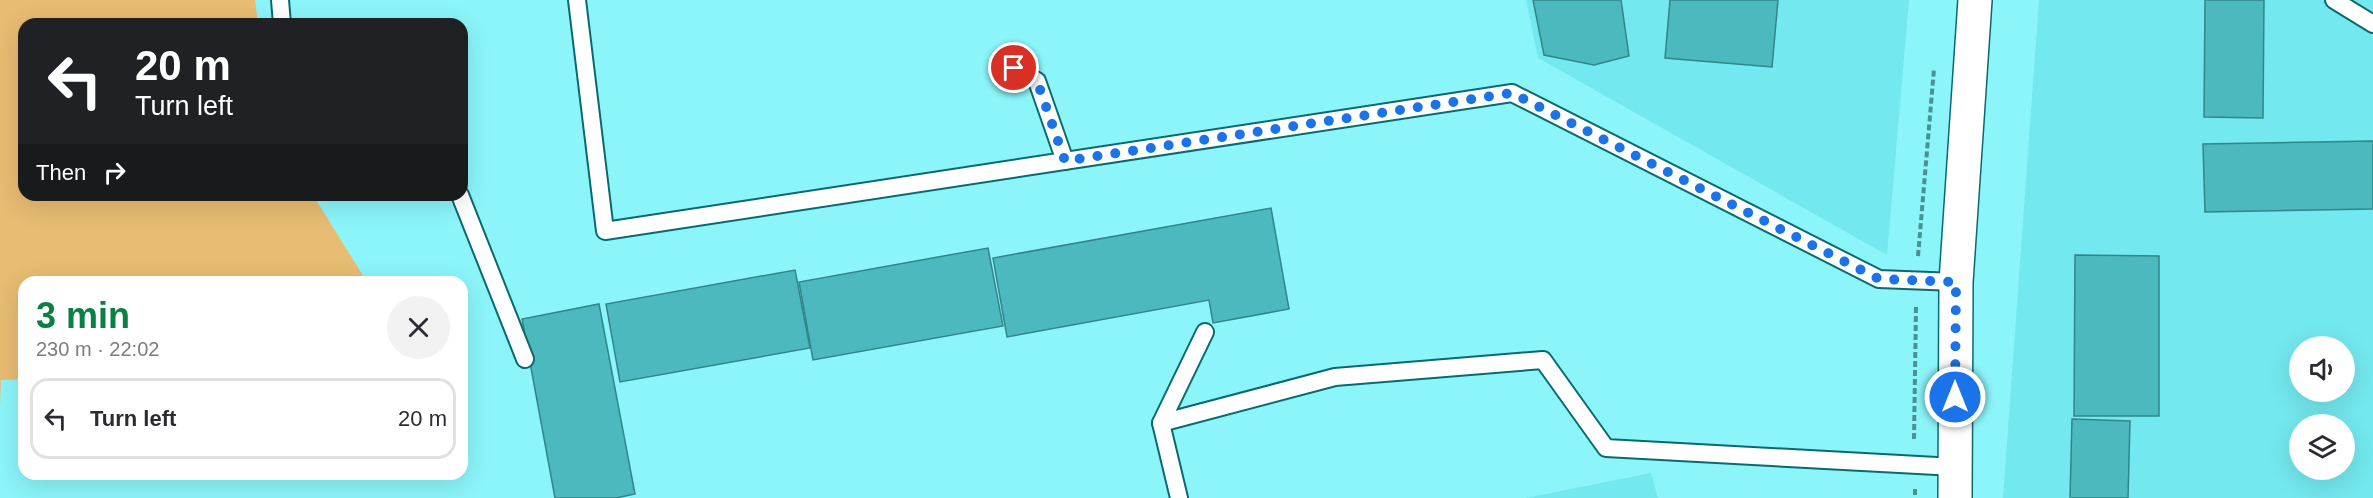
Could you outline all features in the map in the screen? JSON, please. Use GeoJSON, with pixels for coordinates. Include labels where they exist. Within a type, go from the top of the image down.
{"type":"FeatureCollection","features":[{"type":"Feature","properties":{"kind":"main road"},"geometry":{"type":"LineString","coordinates":[[1955,482],[1956,282],[1975,0]]}},
{"type":"Feature","properties":{"kind":"lane"},"geometry":{"type":"LineString","coordinates":[[280,0],[282,18]]}},
{"type":"Feature","properties":{"kind":"lane"},"geometry":{"type":"LineString","coordinates":[[577,0],[605,231],[1512,93],[1879,279],[1956,282]]}},
{"type":"Feature","properties":{"kind":"lane"},"geometry":{"type":"LineString","coordinates":[[2334,0],[2373,24]]}},
{"type":"Feature","properties":{"kind":"lane"},"geometry":{"type":"LineString","coordinates":[[1014,68],[1037,81],[1065,161]]}},
{"type":"Feature","properties":{"kind":"lane"},"geometry":{"type":"LineString","coordinates":[[462,201],[525,359]]}},
{"type":"Feature","properties":{"kind":"lane"},"geometry":{"type":"LineString","coordinates":[[1179,498],[1161,423],[1205,332]]}},
{"type":"Feature","properties":{"kind":"lane"},"geometry":{"type":"LineString","coordinates":[[1161,423],[1335,377],[1543,360],[1606,448],[1955,482]]}},
{"type":"Feature","properties":{"kind":"shaded area"},"geometry":{"type":"Polygon","coordinates":[[[0,0],[255,0],[257,18],[18,18],[18,201],[317,201],[363,276],[18,276],[18,379],[1,380],[0,407],[0,0]]]}},
{"type":"Feature","properties":{"kind":"shaded area"},"geometry":{"type":"Polygon","coordinates":[[[1526,0],[1909,0],[1887,255],[1538,58],[1526,0]]]}},
{"type":"Feature","properties":{"kind":"shaded area"},"geometry":{"type":"Polygon","coordinates":[[[2039,0],[2373,0],[2373,498],[2003,498],[2039,0]]]}},
{"type":"Feature","properties":{"kind":"shaded area"},"geometry":{"type":"Polygon","coordinates":[[[1651,473],[1658,498],[1526,498],[1651,473]]]}},
{"type":"Feature","properties":{"kind":"building"},"geometry":{"type":"Polygon","coordinates":[[[1533,0],[1621,0],[1629,56],[1594,65],[1544,55],[1533,0]]]}},
{"type":"Feature","properties":{"kind":"building"},"geometry":{"type":"Polygon","coordinates":[[[1670,0],[1778,0],[1772,67],[1665,58],[1670,0]]]}},
{"type":"Feature","properties":{"kind":"building"},"geometry":{"type":"Polygon","coordinates":[[[2205,0],[2264,0],[2263,118],[2204,117],[2205,0]]]}},
{"type":"Feature","properties":{"kind":"building"},"geometry":{"type":"Polygon","coordinates":[[[2373,141],[2373,209],[2205,212],[2203,144],[2373,141]]]}},
{"type":"Feature","properties":{"kind":"building"},"geometry":{"type":"Polygon","coordinates":[[[1271,208],[1289,309],[1213,323],[1209,300],[1007,337],[993,258],[1271,208]]]}},
{"type":"Feature","properties":{"kind":"building"},"geometry":{"type":"Polygon","coordinates":[[[988,248],[1003,326],[813,360],[799,282],[988,248]]]}},
{"type":"Feature","properties":{"kind":"building"},"geometry":{"type":"Polygon","coordinates":[[[2075,255],[2159,256],[2159,416],[2074,416],[2075,255]]]}},
{"type":"Feature","properties":{"kind":"building"},"geometry":{"type":"Polygon","coordinates":[[[795,270],[810,348],[620,382],[606,304],[795,270]]]}},
{"type":"Feature","properties":{"kind":"building"},"geometry":{"type":"Polygon","coordinates":[[[599,304],[635,494],[616,498],[555,498],[522,319],[599,304]]]}},
{"type":"Feature","properties":{"kind":"building"},"geometry":{"type":"Polygon","coordinates":[[[2072,419],[2130,421],[2128,498],[2070,498],[2072,419]]]}},
{"type":"Feature","properties":{"kind":"route"},"geometry":{"type":"LineString","coordinates":[[1014,68],[1037,81],[1065,161],[1512,93],[1879,279],[1956,282],[1955,397]]}}]}
